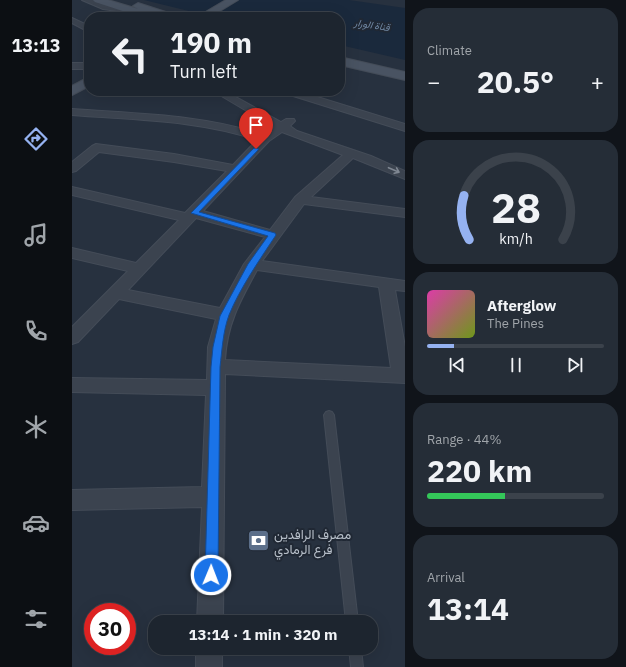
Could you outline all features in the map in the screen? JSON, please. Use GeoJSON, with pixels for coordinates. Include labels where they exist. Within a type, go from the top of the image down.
{"type":"FeatureCollection","features":[{"type":"Feature","properties":{"kind":"main road"},"geometry":{"type":"LineString","coordinates":[[98,0],[138,12]]}},
{"type":"Feature","properties":{"kind":"main road"},"geometry":{"type":"LineString","coordinates":[[118,0],[146,12]]}},
{"type":"Feature","properties":{"kind":"main road"},"geometry":{"type":"LineString","coordinates":[[211,12],[233,0]]}},
{"type":"Feature","properties":{"kind":"main road"},"geometry":{"type":"LineString","coordinates":[[345,56],[405,69]]}},
{"type":"Feature","properties":{"kind":"main road"},"geometry":{"type":"LineString","coordinates":[[345,62],[405,76]]}},
{"type":"Feature","properties":{"kind":"main road"},"geometry":{"type":"LineString","coordinates":[[72,81],[84,75]]}},
{"type":"Feature","properties":{"kind":"main road"},"geometry":{"type":"LineString","coordinates":[[72,91],[84,84]]}},
{"type":"Feature","properties":{"kind":"street"},"geometry":{"type":"LineString","coordinates":[[86,0],[106,8],[131,11]]}},
{"type":"Feature","properties":{"kind":"street"},"geometry":{"type":"LineString","coordinates":[[72,20],[84,26]]}},
{"type":"Feature","properties":{"kind":"street"},"geometry":{"type":"LineString","coordinates":[[72,66],[84,66]]}},
{"type":"Feature","properties":{"kind":"street"},"geometry":{"type":"LineString","coordinates":[[228,96],[285,124],[405,165]]}},
{"type":"Feature","properties":{"kind":"street"},"geometry":{"type":"LineString","coordinates":[[245,96],[300,136],[405,175]]}},
{"type":"Feature","properties":{"kind":"street"},"geometry":{"type":"LineString","coordinates":[[304,96],[361,112],[405,128]]}},
{"type":"Feature","properties":{"kind":"street"},"geometry":{"type":"LineString","coordinates":[[72,112],[197,122],[244,132],[265,139]]}},
{"type":"Feature","properties":{"kind":"street"},"geometry":{"type":"LineString","coordinates":[[72,338],[79,322],[116,293],[265,139],[285,124]]}},
{"type":"Feature","properties":{"kind":"street"},"geometry":{"type":"LineString","coordinates":[[72,168],[96,148],[174,158],[237,169]]}},
{"type":"Feature","properties":{"kind":"street"},"geometry":{"type":"LineString","coordinates":[[210,615],[216,367],[217,347],[225,316],[252,264],[272,235],[300,200],[351,154]]}},
{"type":"Feature","properties":{"kind":"street"},"geometry":{"type":"LineString","coordinates":[[72,190],[272,235]]}},
{"type":"Feature","properties":{"kind":"street"},"geometry":{"type":"LineString","coordinates":[[300,200],[405,213]]}},
{"type":"Feature","properties":{"kind":"street"},"geometry":{"type":"LineString","coordinates":[[72,253],[140,269]]}},
{"type":"Feature","properties":{"kind":"street"},"geometry":{"type":"LineString","coordinates":[[252,264],[405,286]]}},
{"type":"Feature","properties":{"kind":"street"},"geometry":{"type":"LineString","coordinates":[[216,367],[403,376],[386,284]]}},
{"type":"Feature","properties":{"kind":"street"},"geometry":{"type":"LineString","coordinates":[[116,293],[225,316]]}},
{"type":"Feature","properties":{"kind":"street"},"geometry":{"type":"LineString","coordinates":[[72,385],[215,388]]}},
{"type":"Feature","properties":{"kind":"street"},"geometry":{"type":"LineString","coordinates":[[72,500],[213,497]]}},
{"type":"Feature","properties":{"kind":"street"},"geometry":{"type":"LineString","coordinates":[[209,667],[210,655]]}},
{"type":"Feature","properties":{"kind":"lane"},"geometry":{"type":"LineString","coordinates":[[329,415],[351,615]]}},
{"type":"Feature","properties":{"kind":"lane"},"geometry":{"type":"LineString","coordinates":[[356,655],[357,667]]}},
{"type":"Feature","properties":{"kind":"water","name":"قناة الورار"},"geometry":{"type":"Polygon","coordinates":[[[144,0],[349,0],[405,8],[405,60],[345,46],[345,12],[193,12],[144,0]]]}},
{"type":"Feature","properties":{"kind":"place","name":"مصرف الرافدين فرع الرمادي"},"geometry":{"type":"Point","coordinates":[258,541]}},
{"type":"Feature","properties":{"kind":"route"},"geometry":{"type":"LineString","coordinates":[[211,575],[217,347],[225,316],[252,264],[272,235],[194,213],[256,149]]}}]}
